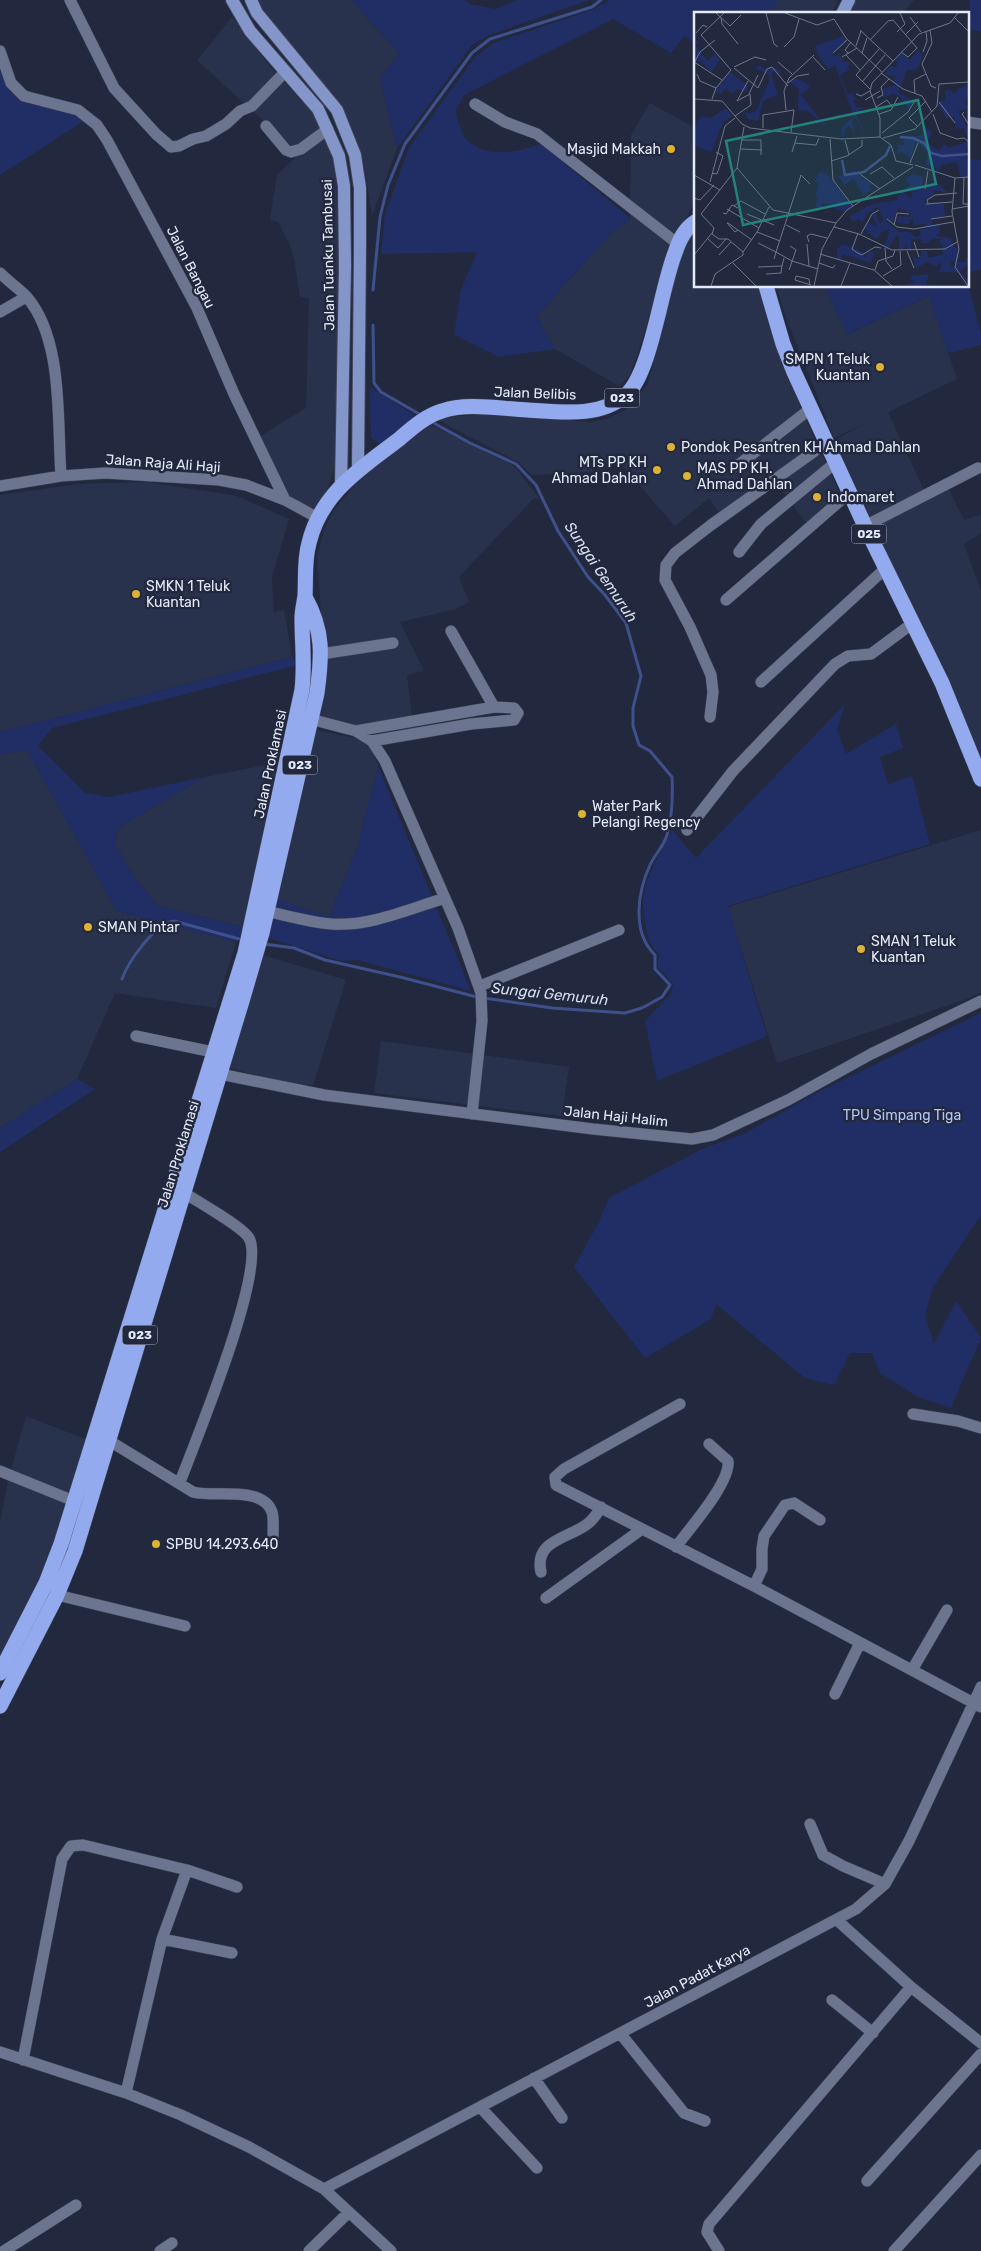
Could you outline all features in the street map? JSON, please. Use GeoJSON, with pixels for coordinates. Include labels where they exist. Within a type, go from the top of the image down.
{"type":"FeatureCollection","features":[{"type":"Feature","properties":{"kind":"highway","name":"Jalan Belibis"},"geometry":{"type":"LineString","coordinates":[[358,468],[427,418],[454,408],[475,407],[556,412],[589,411],[610,405],[626,396],[635,386],[646,361],[667,273],[678,244],[683,234],[694,223]]}},
{"type":"Feature","properties":{"kind":"highway","name":"025"},"geometry":{"type":"LineString","coordinates":[[767,288],[783,344],[810,409],[957,718],[981,779]]}},
{"type":"Feature","properties":{"kind":"highway","name":"Jalan Proklamasi"},"geometry":{"type":"LineString","coordinates":[[261,910],[310,719],[310,691],[302,617],[305,597],[305,566],[309,543],[318,518],[341,484],[358,468]]}},
{"type":"Feature","properties":{"kind":"highway","name":"Jalan Proklamasi"},"geometry":{"type":"LineString","coordinates":[[0,1673],[46,1583],[74,1501],[115,1395],[183,1192],[220,1074],[237,1000],[256,932],[310,691],[321,654],[316,617],[305,597]]}},
{"type":"Feature","properties":{"kind":"highway","name":"Jalan Proklamasi"},"geometry":{"type":"LineString","coordinates":[[0,1706],[57,1595],[75,1550],[108,1440],[115,1395],[213,1052],[237,1000]]}},
{"type":"Feature","properties":{"kind":"main road","name":"Jalan Tuanku Tambusai"},"geometry":{"type":"LineString","coordinates":[[232,0],[250,31],[284,73],[318,110],[339,156],[344,186],[341,484]]}},
{"type":"Feature","properties":{"kind":"main road"},"geometry":{"type":"LineString","coordinates":[[251,0],[267,25],[336,110],[355,155],[360,188],[358,468]]}},
{"type":"Feature","properties":{"kind":"main road"},"geometry":{"type":"LineString","coordinates":[[843,12],[849,0]]}},
{"type":"Feature","properties":{"kind":"street"},"geometry":{"type":"LineString","coordinates":[[70,0],[114,88],[156,134],[171,147],[206,136],[226,124],[240,110],[252,106],[284,73]]}},
{"type":"Feature","properties":{"kind":"street","name":"Jalan Bangau"},"geometry":{"type":"LineString","coordinates":[[0,51],[10,83],[24,96],[78,110],[97,125],[107,140],[197,308],[234,394],[285,500]]}},
{"type":"Feature","properties":{"kind":"street"},"geometry":{"type":"LineString","coordinates":[[475,104],[505,122],[537,134],[678,244]]}},
{"type":"Feature","properties":{"kind":"street"},"geometry":{"type":"LineString","coordinates":[[968,122],[981,124]]}},
{"type":"Feature","properties":{"kind":"street"},"geometry":{"type":"LineString","coordinates":[[266,126],[286,150],[291,152],[301,149],[328,129]]}},
{"type":"Feature","properties":{"kind":"street"},"geometry":{"type":"LineString","coordinates":[[0,273],[26,297],[42,321],[56,379],[61,476]]}},
{"type":"Feature","properties":{"kind":"street"},"geometry":{"type":"LineString","coordinates":[[0,312],[26,297]]}},
{"type":"Feature","properties":{"kind":"street"},"geometry":{"type":"LineString","coordinates":[[737,466],[810,409]]}},
{"type":"Feature","properties":{"kind":"street"},"geometry":{"type":"LineString","coordinates":[[710,717],[713,692],[711,675],[690,627],[664,580],[666,565],[675,553],[711,525],[826,443]]}},
{"type":"Feature","properties":{"kind":"street"},"geometry":{"type":"LineString","coordinates":[[739,552],[761,524],[835,463]]}},
{"type":"Feature","properties":{"kind":"street"},"geometry":{"type":"LineString","coordinates":[[865,526],[978,468]]}},
{"type":"Feature","properties":{"kind":"street","name":"Jalan Raja Ali Haji"},"geometry":{"type":"LineString","coordinates":[[0,486],[61,476],[105,473],[219,480],[246,485],[285,500],[318,518]]}},
{"type":"Feature","properties":{"kind":"street"},"geometry":{"type":"LineString","coordinates":[[726,600],[849,492]]}},
{"type":"Feature","properties":{"kind":"street"},"geometry":{"type":"LineString","coordinates":[[761,682],[886,568]]}},
{"type":"Feature","properties":{"kind":"street"},"geometry":{"type":"LineString","coordinates":[[687,830],[733,771],[835,664],[848,656],[871,654],[913,623]]}},
{"type":"Feature","properties":{"kind":"street"},"geometry":{"type":"LineString","coordinates":[[451,631],[494,707]]}},
{"type":"Feature","properties":{"kind":"street"},"geometry":{"type":"LineString","coordinates":[[321,654],[393,643]]}},
{"type":"Feature","properties":{"kind":"street"},"geometry":{"type":"LineString","coordinates":[[356,731],[494,707],[514,708],[518,716],[514,720],[471,724],[372,741]]}},
{"type":"Feature","properties":{"kind":"street"},"geometry":{"type":"LineString","coordinates":[[310,719],[356,731],[372,741],[385,761],[445,898],[481,995],[472,1114]]}},
{"type":"Feature","properties":{"kind":"street"},"geometry":{"type":"LineString","coordinates":[[261,910],[332,924],[352,923],[400,912],[445,898]]}},
{"type":"Feature","properties":{"kind":"street"},"geometry":{"type":"LineString","coordinates":[[481,995],[618,930]]}},
{"type":"Feature","properties":{"kind":"street","name":"Jalan Haji Halim"},"geometry":{"type":"LineString","coordinates":[[220,1074],[324,1095],[692,1139],[713,1135],[788,1100],[871,1054],[981,1001]]}},
{"type":"Feature","properties":{"kind":"street"},"geometry":{"type":"LineString","coordinates":[[136,1036],[213,1052]]}},
{"type":"Feature","properties":{"kind":"street"},"geometry":{"type":"LineString","coordinates":[[180,1482],[226,1360],[252,1266],[253,1249],[248,1236],[183,1192]]}},
{"type":"Feature","properties":{"kind":"street"},"geometry":{"type":"LineString","coordinates":[[680,1404],[557,1474],[554,1480],[556,1485],[754,1586],[978,1705]]}},
{"type":"Feature","properties":{"kind":"street"},"geometry":{"type":"LineString","coordinates":[[913,1414],[967,1423],[981,1428]]}},
{"type":"Feature","properties":{"kind":"street"},"geometry":{"type":"LineString","coordinates":[[108,1440],[199,1494],[243,1494],[257,1498],[267,1504],[272,1511],[273,1536]]}},
{"type":"Feature","properties":{"kind":"street"},"geometry":{"type":"LineString","coordinates":[[676,1546],[700,1515],[727,1472],[728,1464],[726,1458],[709,1444]]}},
{"type":"Feature","properties":{"kind":"street"},"geometry":{"type":"LineString","coordinates":[[0,1471],[74,1501]]}},
{"type":"Feature","properties":{"kind":"street"},"geometry":{"type":"LineString","coordinates":[[754,1586],[762,1569],[764,1536],[785,1505],[794,1503],[820,1520]]}},
{"type":"Feature","properties":{"kind":"street"},"geometry":{"type":"LineString","coordinates":[[541,1572],[540,1555],[544,1548],[587,1524],[601,1507]]}},
{"type":"Feature","properties":{"kind":"street"},"geometry":{"type":"LineString","coordinates":[[546,1598],[642,1529]]}},
{"type":"Feature","properties":{"kind":"street"},"geometry":{"type":"LineString","coordinates":[[57,1595],[185,1626]]}},
{"type":"Feature","properties":{"kind":"street"},"geometry":{"type":"LineString","coordinates":[[912,1670],[947,1610]]}},
{"type":"Feature","properties":{"kind":"street"},"geometry":{"type":"LineString","coordinates":[[835,1694],[860,1643]]}},
{"type":"Feature","properties":{"kind":"street","name":"Jalan Padat Karya"},"geometry":{"type":"LineString","coordinates":[[324,2189],[856,1909],[885,1884],[978,1705],[981,1687]]}},
{"type":"Feature","properties":{"kind":"street"},"geometry":{"type":"LineString","coordinates":[[810,1824],[823,1855],[885,1884]]}},
{"type":"Feature","properties":{"kind":"street"},"geometry":{"type":"LineString","coordinates":[[23,2060],[57,1885],[66,1851],[71,1846],[83,1845],[187,1870],[237,1886]]}},
{"type":"Feature","properties":{"kind":"street"},"geometry":{"type":"LineString","coordinates":[[126,2093],[162,1939],[187,1870]]}},
{"type":"Feature","properties":{"kind":"street"},"geometry":{"type":"LineString","coordinates":[[837,1920],[911,1987],[981,2043]]}},
{"type":"Feature","properties":{"kind":"street"},"geometry":{"type":"LineString","coordinates":[[162,1939],[232,1952]]}},
{"type":"Feature","properties":{"kind":"street"},"geometry":{"type":"LineString","coordinates":[[719,2251],[707,2232],[709,2224],[911,1987]]}},
{"type":"Feature","properties":{"kind":"street"},"geometry":{"type":"LineString","coordinates":[[832,2000],[873,2033]]}},
{"type":"Feature","properties":{"kind":"street"},"geometry":{"type":"LineString","coordinates":[[620,2034],[684,2113],[705,2120]]}},
{"type":"Feature","properties":{"kind":"street"},"geometry":{"type":"LineString","coordinates":[[0,2052],[126,2093],[181,2115],[249,2147],[324,2189],[391,2251]]}},
{"type":"Feature","properties":{"kind":"street"},"geometry":{"type":"LineString","coordinates":[[867,2182],[981,2054]]}},
{"type":"Feature","properties":{"kind":"street"},"geometry":{"type":"LineString","coordinates":[[534,2078],[562,2118]]}},
{"type":"Feature","properties":{"kind":"street"},"geometry":{"type":"LineString","coordinates":[[480,2107],[537,2168]]}},
{"type":"Feature","properties":{"kind":"street"},"geometry":{"type":"LineString","coordinates":[[894,2251],[981,2155]]}},
{"type":"Feature","properties":{"kind":"street"},"geometry":{"type":"LineString","coordinates":[[4,2251],[76,2205]]}},
{"type":"Feature","properties":{"kind":"street"},"geometry":{"type":"LineString","coordinates":[[309,2251],[349,2212]]}},
{"type":"Feature","properties":{"kind":"street"},"geometry":{"type":"LineString","coordinates":[[160,2251],[172,2243]]}},
{"type":"Feature","properties":{"kind":"shaded area"},"geometry":{"type":"Polygon","coordinates":[[[258,0],[351,0],[399,53],[380,78],[397,148],[372,216],[363,158],[346,113],[275,28],[258,0]]]}},
{"type":"Feature","properties":{"kind":"shaded area"},"geometry":{"type":"Polygon","coordinates":[[[778,0],[838,0],[832,12],[770,12],[778,0]]]}},
{"type":"Feature","properties":{"kind":"shaded area"},"geometry":{"type":"Polygon","coordinates":[[[856,0],[914,0],[904,12],[850,12],[856,0]]]}},
{"type":"Feature","properties":{"kind":"shaded area"},"geometry":{"type":"Polygon","coordinates":[[[232,17],[268,64],[316,117],[327,137],[336,170],[339,288],[338,457],[328,488],[315,508],[296,503],[288,496],[257,438],[306,408],[309,298],[300,297],[293,252],[278,222],[270,220],[277,175],[299,154],[197,60],[232,17]]]}},
{"type":"Feature","properties":{"kind":"shaded area"},"geometry":{"type":"Polygon","coordinates":[[[650,103],[694,127],[694,202],[667,256],[630,375],[619,386],[555,349],[537,316],[611,233],[630,219],[631,135],[650,103]]]}},
{"type":"Feature","properties":{"kind":"shaded area"},"geometry":{"type":"Polygon","coordinates":[[[694,234],[694,288],[761,288],[801,408],[841,496],[806,523],[773,478],[721,515],[709,498],[675,526],[620,463],[596,472],[532,475],[518,462],[434,418],[489,414],[591,422],[609,418],[627,409],[648,384],[677,263],[690,236],[694,234]]]}},
{"type":"Feature","properties":{"kind":"shaded area"},"geometry":{"type":"Polygon","coordinates":[[[777,288],[826,288],[848,334],[929,296],[957,379],[888,412],[927,497],[948,487],[964,520],[981,514],[981,533],[964,544],[981,591],[981,763],[961,711],[892,563],[861,508],[831,442],[866,423],[834,438],[784,312],[777,288]]]}},
{"type":"Feature","properties":{"kind":"shaded area"},"geometry":{"type":"Polygon","coordinates":[[[429,424],[514,466],[540,499],[534,498],[459,577],[469,602],[456,609],[400,622],[424,671],[407,675],[412,717],[358,726],[319,717],[325,665],[317,557],[324,530],[334,510],[353,487],[403,441],[429,424]]]}},
{"type":"Feature","properties":{"kind":"shaded area","name":"SMKN 1 Teluk Kuantan"},"geometry":{"type":"Polygon","coordinates":[[[147,482],[237,496],[289,519],[272,577],[274,612],[284,610],[292,657],[0,732],[0,495],[78,484],[147,482]]]}},
{"type":"Feature","properties":{"kind":"shaded area"},"geometry":{"type":"Polygon","coordinates":[[[317,730],[363,740],[372,749],[378,766],[357,848],[329,917],[274,898],[317,730]]]}},
{"type":"Feature","properties":{"kind":"shaded area","name":"SMAN Pintar"},"geometry":{"type":"Polygon","coordinates":[[[27,750],[117,911],[236,942],[216,1008],[115,993],[77,1079],[0,1128],[0,754],[27,750]]]}},
{"type":"Feature","properties":{"kind":"shaded area"},"geometry":{"type":"Polygon","coordinates":[[[281,762],[244,927],[158,906],[135,878],[114,843],[118,828],[205,777],[281,762]]]}},
{"type":"Feature","properties":{"kind":"shaded area","name":"SMAN 1 Teluk Kuantan"},"geometry":{"type":"Polygon","coordinates":[[[981,830],[981,992],[967,999],[777,1063],[728,907],[981,830]]]}},
{"type":"Feature","properties":{"kind":"shaded area"},"geometry":{"type":"Polygon","coordinates":[[[263,955],[346,980],[313,1085],[281,1083],[227,1067],[263,955]]]}},
{"type":"Feature","properties":{"kind":"shaded area"},"geometry":{"type":"Polygon","coordinates":[[[381,1041],[569,1067],[562,1116],[374,1093],[381,1041]]]}},
{"type":"Feature","properties":{"kind":"shaded area"},"geometry":{"type":"Polygon","coordinates":[[[26,1416],[88,1440],[57,1542],[0,1665],[0,1523],[8,1481],[26,1416]]]}},
{"type":"Feature","properties":{"kind":"green space"},"geometry":{"type":"Polygon","coordinates":[[[351,0],[464,0],[470,4],[496,9],[518,0],[589,0],[489,35],[472,45],[397,148],[380,78],[399,53],[351,0]]]}},
{"type":"Feature","properties":{"kind":"green space"},"geometry":{"type":"Polygon","coordinates":[[[609,0],[778,0],[770,12],[694,12],[694,43],[684,36],[671,53],[613,19],[464,95],[455,111],[465,137],[475,146],[493,152],[503,152],[541,144],[631,219],[611,233],[537,316],[555,349],[499,357],[454,335],[461,290],[477,252],[381,254],[385,214],[409,148],[475,57],[494,43],[595,9],[609,0]]]}},
{"type":"Feature","properties":{"kind":"green space"},"geometry":{"type":"Polygon","coordinates":[[[970,0],[981,0],[981,31],[970,30],[970,0]]]}},
{"type":"Feature","properties":{"kind":"green space"},"geometry":{"type":"Polygon","coordinates":[[[0,71],[10,92],[23,100],[73,111],[87,119],[0,175],[0,71]]]}},
{"type":"Feature","properties":{"kind":"green space"},"geometry":{"type":"Polygon","coordinates":[[[968,159],[981,160],[981,270],[968,272],[968,159]]]}},
{"type":"Feature","properties":{"kind":"green space"},"geometry":{"type":"Polygon","coordinates":[[[968,283],[981,335],[981,345],[948,353],[929,296],[847,334],[826,288],[968,288],[968,283]]]}},
{"type":"Feature","properties":{"kind":"green space"},"geometry":{"type":"Polygon","coordinates":[[[370,387],[417,417],[380,444],[371,438],[370,387]]]}},
{"type":"Feature","properties":{"kind":"green space"},"geometry":{"type":"Polygon","coordinates":[[[292,657],[298,665],[52,728],[38,746],[85,793],[109,797],[205,777],[118,828],[114,843],[135,878],[158,906],[244,927],[236,942],[117,911],[27,750],[0,754],[0,732],[292,657]]]}},
{"type":"Feature","properties":{"kind":"green space"},"geometry":{"type":"Polygon","coordinates":[[[845,704],[837,730],[846,754],[896,724],[903,748],[880,757],[888,784],[912,776],[930,844],[728,906],[767,1036],[657,1081],[645,1021],[671,994],[673,984],[657,966],[659,954],[650,942],[646,928],[643,899],[649,876],[672,830],[696,858],[845,704]]]}},
{"type":"Feature","properties":{"kind":"green space"},"geometry":{"type":"Polygon","coordinates":[[[378,766],[471,991],[358,960],[342,961],[266,937],[274,898],[329,917],[357,848],[378,766]]]}},
{"type":"Feature","properties":{"kind":"green space","name":"TPU Simpang Tiga"},"geometry":{"type":"Polygon","coordinates":[[[981,1013],[981,1215],[932,1289],[925,1315],[934,1344],[956,1301],[981,1338],[951,1408],[918,1397],[880,1373],[872,1353],[850,1353],[834,1385],[805,1378],[716,1304],[711,1319],[645,1358],[574,1267],[599,1222],[609,1198],[704,1148],[744,1134],[816,1093],[981,1013]]]}},
{"type":"Feature","properties":{"kind":"green space"},"geometry":{"type":"Polygon","coordinates":[[[77,1079],[95,1089],[0,1152],[0,1128],[77,1079]]]}},
{"type":"Feature","properties":{"kind":"waterway","name":"Sungai Gemuruh"},"geometry":{"type":"LineString","coordinates":[[373,290],[380,217],[388,185],[405,144],[472,53],[490,39],[592,7],[601,0]]}},
{"type":"Feature","properties":{"kind":"waterway","name":"Sungai Gemuruh"},"geometry":{"type":"LineString","coordinates":[[373,325],[374,383],[381,392],[421,415]]}},
{"type":"Feature","properties":{"kind":"waterway","name":"Sungai Gemuruh"},"geometry":{"type":"LineString","coordinates":[[430,421],[470,443],[516,464],[536,485],[558,531],[588,577],[605,595],[626,623],[641,676],[633,708],[633,726],[639,745],[650,751],[672,777],[672,806],[667,835],[646,875],[642,887],[639,911],[642,935],[647,946],[655,955],[655,969],[670,985],[662,997],[642,1008],[625,1013],[552,1008],[484,998]]}},
{"type":"Feature","properties":{"kind":"waterway","name":"Sungai Gemuruh"},"geometry":{"type":"LineString","coordinates":[[122,979],[143,944],[167,923],[174,921],[243,940]]}},
{"type":"Feature","properties":{"kind":"waterway","name":"Sungai Gemuruh"},"geometry":{"type":"LineString","coordinates":[[264,944],[294,948],[325,960],[477,997]]}},
{"type":"Feature","properties":{"kind":"place","name":"Masjid Makkah"},"geometry":{"type":"Point","coordinates":[671,149]}},
{"type":"Feature","properties":{"kind":"place","name":"SMPN 1 Teluk Kuantan"},"geometry":{"type":"Point","coordinates":[880,367]}},
{"type":"Feature","properties":{"kind":"place","name":"Pondok Pesantren KH Ahmad Dahlan"},"geometry":{"type":"Point","coordinates":[671,447]}},
{"type":"Feature","properties":{"kind":"place","name":"MTs PP KH Ahmad Dahlan"},"geometry":{"type":"Point","coordinates":[657,470]}},
{"type":"Feature","properties":{"kind":"place","name":"MAS PP KH. Ahmad Dahlan"},"geometry":{"type":"Point","coordinates":[687,476]}},
{"type":"Feature","properties":{"kind":"place","name":"Indomaret"},"geometry":{"type":"Point","coordinates":[817,497]}},
{"type":"Feature","properties":{"kind":"place","name":"SMKN 1 Teluk Kuantan"},"geometry":{"type":"Point","coordinates":[136,594]}},
{"type":"Feature","properties":{"kind":"place","name":"Water Park Pelangi Regency"},"geometry":{"type":"Point","coordinates":[582,814]}},
{"type":"Feature","properties":{"kind":"place","name":"SMAN Pintar"},"geometry":{"type":"Point","coordinates":[88,927]}},
{"type":"Feature","properties":{"kind":"place","name":"SMAN 1 Teluk Kuantan"},"geometry":{"type":"Point","coordinates":[861,949]}},
{"type":"Feature","properties":{"kind":"place","name":"SPBU 14.293.640"},"geometry":{"type":"Point","coordinates":[156,1544]}}]}
